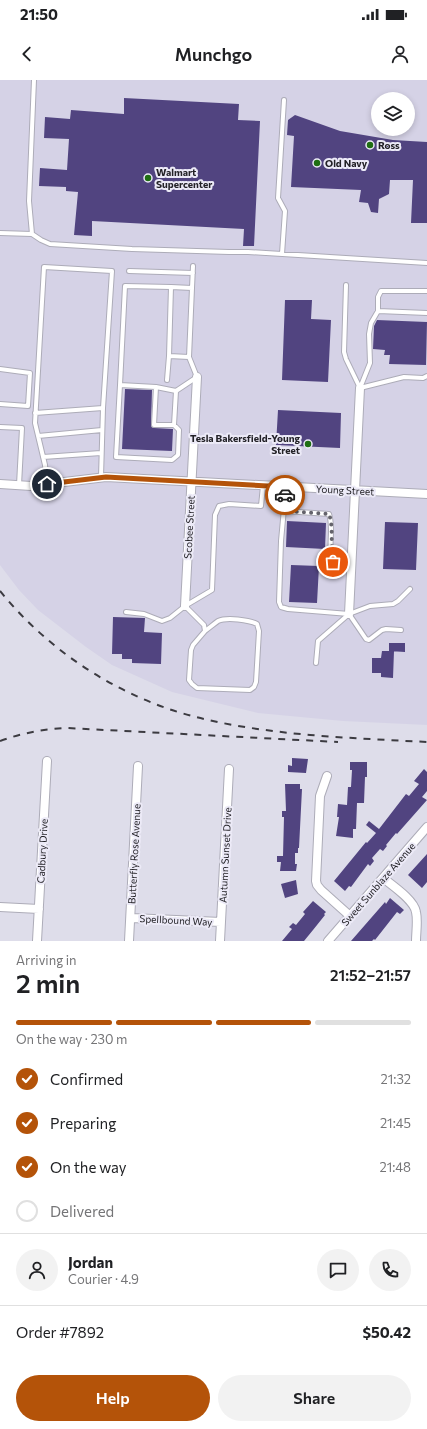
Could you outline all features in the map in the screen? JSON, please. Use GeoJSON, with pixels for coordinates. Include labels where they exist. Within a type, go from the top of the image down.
{"type":"FeatureCollection","features":[{"type":"Feature","properties":{"kind":"street","name":"Scobee Street"},"geometry":{"type":"LineString","coordinates":[[185,606],[197,377]]}},
{"type":"Feature","properties":{"kind":"street"},"geometry":{"type":"LineString","coordinates":[[349,614],[360,388]]}},
{"type":"Feature","properties":{"kind":"street","name":"Young Street"},"geometry":{"type":"LineString","coordinates":[[0,484],[31,486],[101,477],[427,494]]}},
{"type":"Feature","properties":{"kind":"street","name":"Cadbury Drive"},"geometry":{"type":"LineString","coordinates":[[37,941],[47,761]]}},
{"type":"Feature","properties":{"kind":"street","name":"Butterfly Rose Avenue"},"geometry":{"type":"LineString","coordinates":[[129,941],[138,766]]}},
{"type":"Feature","properties":{"kind":"street","name":"Autumn Sunset Drive"},"geometry":{"type":"LineString","coordinates":[[220,941],[230,769]]}},
{"type":"Feature","properties":{"kind":"street"},"geometry":{"type":"LineString","coordinates":[[327,776],[320,796],[316,881],[320,890],[350,916]]}},
{"type":"Feature","properties":{"kind":"street","name":"Sweet Sunblaze Avenue"},"geometry":{"type":"LineString","coordinates":[[328,941],[427,827]]}},
{"type":"Feature","properties":{"kind":"street"},"geometry":{"type":"LineString","coordinates":[[383,878],[415,907],[417,915],[416,941]]}},
{"type":"Feature","properties":{"kind":"street"},"geometry":{"type":"LineString","coordinates":[[0,907],[39,909]]}},
{"type":"Feature","properties":{"kind":"street","name":"Spellbound Way"},"geometry":{"type":"LineString","coordinates":[[131,918],[221,922]]}},
{"type":"Feature","properties":{"kind":"lane"},"geometry":{"type":"LineString","coordinates":[[32,234],[29,201],[34,80]]}},
{"type":"Feature","properties":{"kind":"lane"},"geometry":{"type":"LineString","coordinates":[[282,254],[285,211],[278,198],[284,100]]}},
{"type":"Feature","properties":{"kind":"lane"},"geometry":{"type":"LineString","coordinates":[[0,233],[32,234],[50,244],[282,254],[427,263]]}},
{"type":"Feature","properties":{"kind":"lane"},"geometry":{"type":"LineString","coordinates":[[120,384],[156,387],[176,391],[197,377],[189,357],[193,266]]}},
{"type":"Feature","properties":{"kind":"lane"},"geometry":{"type":"LineString","coordinates":[[47,484],[43,457],[35,423],[44,267],[112,271],[103,408],[101,477]]}},
{"type":"Feature","properties":{"kind":"lane"},"geometry":{"type":"LineString","coordinates":[[129,271],[193,274]]}},
{"type":"Feature","properties":{"kind":"lane"},"geometry":{"type":"LineString","coordinates":[[346,285],[344,352],[360,388]]}},
{"type":"Feature","properties":{"kind":"lane"},"geometry":{"type":"LineString","coordinates":[[156,387],[154,425],[174,425],[179,430],[178,455],[172,460],[116,457],[125,286],[192,288]]}},
{"type":"Feature","properties":{"kind":"lane"},"geometry":{"type":"LineString","coordinates":[[167,380],[172,287]]}},
{"type":"Feature","properties":{"kind":"lane"},"geometry":{"type":"LineString","coordinates":[[360,388],[370,363],[369,334],[371,324],[378,311],[378,297],[381,291],[427,291]]}},
{"type":"Feature","properties":{"kind":"lane"},"geometry":{"type":"LineString","coordinates":[[378,311],[427,313]]}},
{"type":"Feature","properties":{"kind":"lane"},"geometry":{"type":"LineString","coordinates":[[169,356],[189,357]]}},
{"type":"Feature","properties":{"kind":"lane"},"geometry":{"type":"LineString","coordinates":[[0,369],[30,373],[28,406],[0,404]]}},
{"type":"Feature","properties":{"kind":"lane"},"geometry":{"type":"LineString","coordinates":[[360,388],[404,377],[423,378],[427,376]]}},
{"type":"Feature","properties":{"kind":"lane"},"geometry":{"type":"LineString","coordinates":[[174,425],[176,391]]}},
{"type":"Feature","properties":{"kind":"lane"},"geometry":{"type":"LineString","coordinates":[[35,413],[103,408]]}},
{"type":"Feature","properties":{"kind":"lane"},"geometry":{"type":"LineString","coordinates":[[0,427],[22,428],[19,485]]}},
{"type":"Feature","properties":{"kind":"lane"},"geometry":{"type":"LineString","coordinates":[[38,436],[102,430]]}},
{"type":"Feature","properties":{"kind":"lane"},"geometry":{"type":"LineString","coordinates":[[43,457],[101,453]]}},
{"type":"Feature","properties":{"kind":"lane"},"geometry":{"type":"LineString","coordinates":[[126,612],[144,614],[162,621],[170,618],[185,606],[212,590],[215,515],[219,506],[229,504],[261,506],[263,486]]}},
{"type":"Feature","properties":{"kind":"lane"},"geometry":{"type":"LineString","coordinates":[[286,487],[281,541],[279,602],[281,607],[288,609],[349,614]]}},
{"type":"Feature","properties":{"kind":"lane"},"geometry":{"type":"LineString","coordinates":[[284,511],[329,514],[331,520],[330,551],[333,562],[336,568],[351,569]]}},
{"type":"Feature","properties":{"kind":"lane"},"geometry":{"type":"LineString","coordinates":[[316,663],[318,641],[349,614],[370,606],[393,604],[410,589]]}},
{"type":"Feature","properties":{"kind":"lane"},"geometry":{"type":"LineString","coordinates":[[185,606],[204,625],[205,631]]}},
{"type":"Feature","properties":{"kind":"lane"},"geometry":{"type":"LineString","coordinates":[[349,614],[366,640],[370,640],[382,630],[401,630]]}},
{"type":"Feature","properties":{"kind":"lane"},"geometry":{"type":"LineString","coordinates":[[224,620],[250,621],[257,624],[259,631],[256,682],[254,687],[250,690],[197,688],[192,684],[189,680],[191,650],[193,645],[205,631],[219,621],[224,620]]}},
{"type":"Feature","properties":{"kind":"shaded area"},"geometry":{"type":"Polygon","coordinates":[[[0,80],[427,80],[427,725],[343,721],[258,713],[172,692],[112,665],[38,610],[19,590],[0,565],[0,80]]]}},
{"type":"Feature","properties":{"kind":"building","name":"Walmart Supercenter"},"geometry":{"type":"Polygon","coordinates":[[[124,98],[239,104],[238,120],[260,121],[254,246],[243,246],[244,229],[92,221],[92,236],[74,235],[78,192],[66,191],[66,187],[39,186],[40,168],[67,170],[69,139],[44,138],[45,117],[70,119],[71,110],[124,114],[124,98]]]}},
{"type":"Feature","properties":{"kind":"building"},"geometry":{"type":"Polygon","coordinates":[[[295,115],[340,131],[393,140],[427,142],[427,223],[411,223],[413,180],[390,180],[389,194],[379,199],[378,213],[371,212],[368,203],[359,202],[361,190],[291,187],[294,136],[287,135],[288,120],[295,115]]]}},
{"type":"Feature","properties":{"kind":"building"},"geometry":{"type":"Polygon","coordinates":[[[285,300],[312,300],[311,319],[331,320],[328,382],[282,380],[285,300]]]}},
{"type":"Feature","properties":{"kind":"building"},"geometry":{"type":"Polygon","coordinates":[[[377,320],[427,322],[426,365],[389,364],[390,355],[384,355],[385,350],[373,349],[374,326],[377,320]]]}},
{"type":"Feature","properties":{"kind":"building"},"geometry":{"type":"Polygon","coordinates":[[[125,389],[152,390],[151,426],[154,428],[173,429],[172,451],[122,449],[125,389]]]}},
{"type":"Feature","properties":{"kind":"building"},"geometry":{"type":"Polygon","coordinates":[[[278,410],[341,413],[340,448],[276,445],[278,410]]]}},
{"type":"Feature","properties":{"kind":"building"},"geometry":{"type":"Polygon","coordinates":[[[287,521],[326,523],[325,549],[286,547],[287,521]]]}},
{"type":"Feature","properties":{"kind":"building"},"geometry":{"type":"Polygon","coordinates":[[[385,522],[418,523],[416,570],[383,569],[385,522]]]}},
{"type":"Feature","properties":{"kind":"building"},"geometry":{"type":"Polygon","coordinates":[[[291,565],[319,566],[317,603],[289,602],[291,565]]]}},
{"type":"Feature","properties":{"kind":"building"},"geometry":{"type":"Polygon","coordinates":[[[113,617],[145,618],[144,632],[162,633],[161,664],[132,663],[132,659],[122,659],[122,654],[112,654],[113,617]]]}},
{"type":"Feature","properties":{"kind":"building"},"geometry":{"type":"Polygon","coordinates":[[[389,643],[405,643],[405,652],[389,651],[389,643]]]}},
{"type":"Feature","properties":{"kind":"building"},"geometry":{"type":"Polygon","coordinates":[[[382,651],[394,651],[393,678],[381,677],[381,673],[372,673],[372,658],[381,658],[382,651]]]}},
{"type":"Feature","properties":{"kind":"building"},"geometry":{"type":"Polygon","coordinates":[[[292,758],[308,759],[306,773],[288,772],[288,765],[292,766],[292,758]]]}},
{"type":"Feature","properties":{"kind":"building"},"geometry":{"type":"Polygon","coordinates":[[[350,762],[367,762],[364,803],[357,803],[356,829],[353,829],[353,838],[336,836],[339,817],[337,817],[338,804],[347,805],[348,787],[351,787],[352,770],[350,770],[350,762]]]}},
{"type":"Feature","properties":{"kind":"building"},"geometry":{"type":"Polygon","coordinates":[[[424,769],[427,772],[427,791],[422,797],[427,800],[397,834],[396,833],[383,851],[380,849],[372,858],[374,861],[370,866],[368,864],[351,887],[349,886],[345,891],[334,881],[366,842],[367,843],[376,833],[366,825],[369,821],[379,829],[406,794],[409,796],[419,784],[414,781],[424,769]]]}},
{"type":"Feature","properties":{"kind":"building"},"geometry":{"type":"Polygon","coordinates":[[[285,784],[300,784],[300,789],[302,789],[299,848],[298,853],[295,853],[295,864],[297,864],[296,871],[280,871],[281,862],[277,862],[277,856],[283,856],[284,817],[282,817],[282,811],[286,811],[285,784]]]}},
{"type":"Feature","properties":{"kind":"building"},"geometry":{"type":"Polygon","coordinates":[[[427,854],[427,882],[422,888],[408,875],[427,854]]]}},
{"type":"Feature","properties":{"kind":"building"},"geometry":{"type":"Polygon","coordinates":[[[296,880],[298,894],[285,898],[281,884],[296,880]]]}},
{"type":"Feature","properties":{"kind":"building"},"geometry":{"type":"Polygon","coordinates":[[[390,898],[404,910],[400,914],[397,912],[375,940],[351,941],[385,902],[386,904],[390,898]]]}},
{"type":"Feature","properties":{"kind":"building"},"geometry":{"type":"Polygon","coordinates":[[[313,901],[326,912],[324,914],[325,915],[304,941],[282,941],[292,929],[289,927],[293,923],[296,925],[305,914],[303,912],[313,901]]]}},
{"type":"Feature","properties":{"kind":"railway"},"geometry":{"type":"LineString","coordinates":[[0,591],[20,614],[42,635],[92,672],[118,687],[175,711],[232,725],[287,733],[427,742]]}},
{"type":"Feature","properties":{"kind":"railway"},"geometry":{"type":"LineString","coordinates":[[0,741],[33,732],[67,728],[338,742]]}},
{"type":"Feature","properties":{"kind":"way so far"},"geometry":{"type":"LineString","coordinates":[[285,495],[284,511],[329,514],[331,520],[330,551],[333,562]]}},
{"type":"Feature","properties":{"kind":"place","name":"Ross"},"geometry":{"type":"Point","coordinates":[370,145]}},
{"type":"Feature","properties":{"kind":"place","name":"Old Navy"},"geometry":{"type":"Point","coordinates":[317,163]}},
{"type":"Feature","properties":{"kind":"place","name":"Walmart Supercenter"},"geometry":{"type":"Point","coordinates":[148,178]}},
{"type":"Feature","properties":{"kind":"place","name":"Tesla Bakersfield-Young Street"},"geometry":{"type":"Point","coordinates":[308,444]}},
{"type":"Feature","properties":{"kind":"route"},"geometry":{"type":"LineString","coordinates":[[47,484],[106,477],[286,487],[285,495]]}}]}
